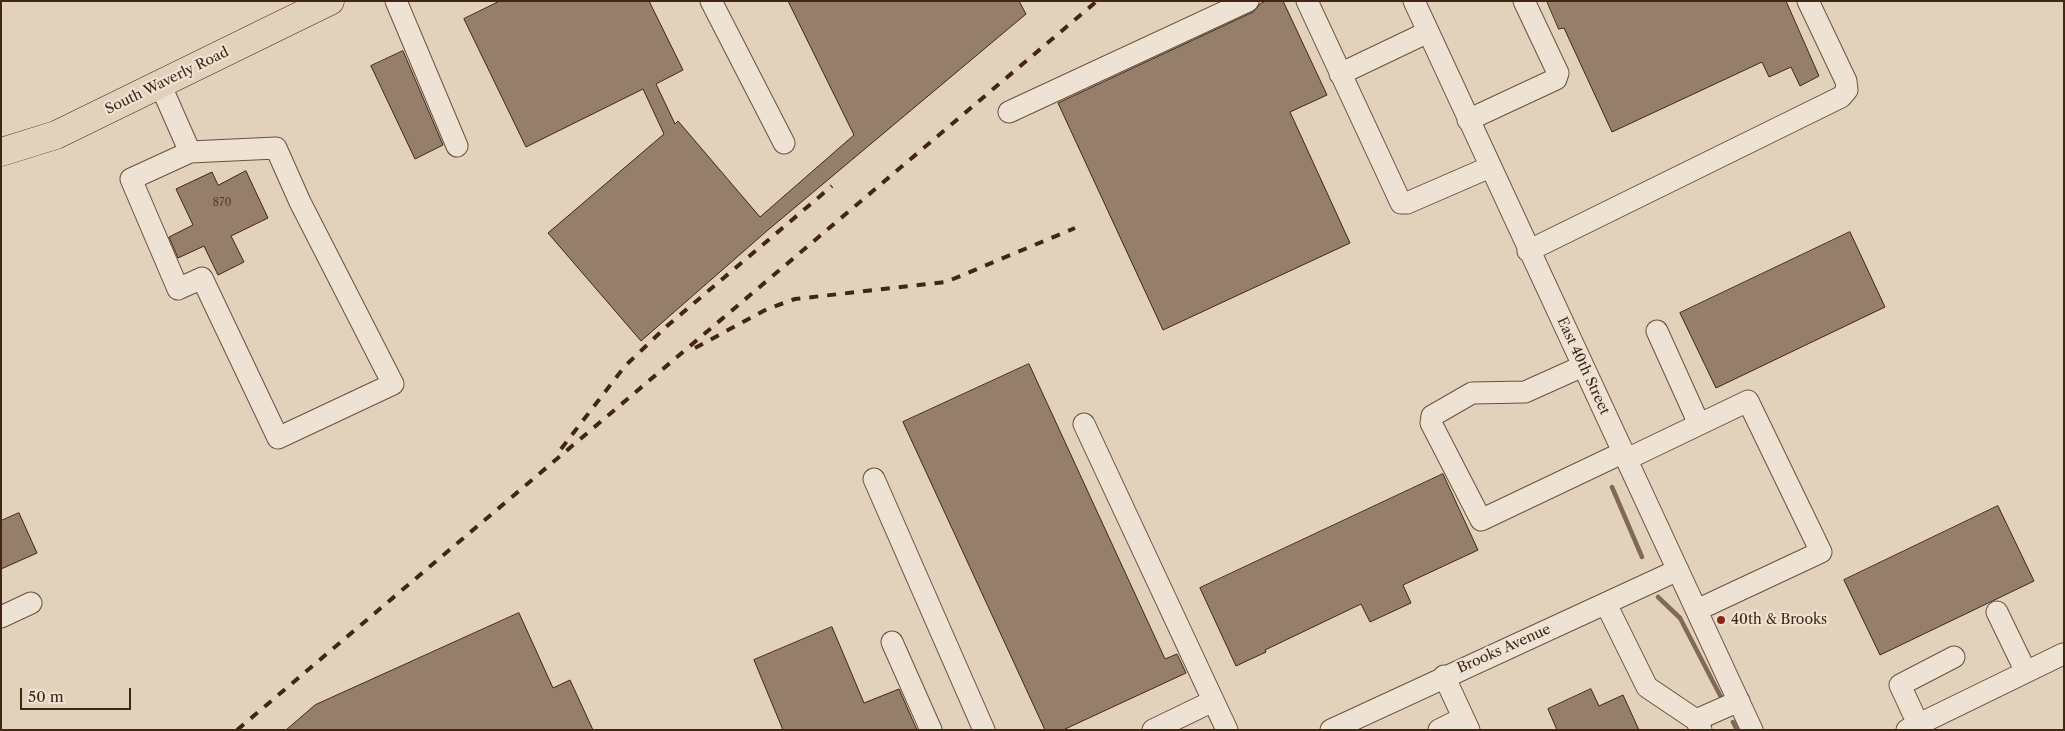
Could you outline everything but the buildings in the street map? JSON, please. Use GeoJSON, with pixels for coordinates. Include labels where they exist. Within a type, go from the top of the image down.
{"type":"FeatureCollection","features":[{"type":"Feature","properties":{"kind":"main road","name":"South Waverly Road"},"geometry":{"type":"LineString","coordinates":[[1,152],[56,135],[330,1]]}},
{"type":"Feature","properties":{"kind":"street"},"geometry":{"type":"LineString","coordinates":[[396,1],[457,146]]}},
{"type":"Feature","properties":{"kind":"street"},"geometry":{"type":"LineString","coordinates":[[1009,112],[1248,1]]}},
{"type":"Feature","properties":{"kind":"street"},"geometry":{"type":"LineString","coordinates":[[1306,1],[1401,203],[1407,204],[1490,167]]}},
{"type":"Feature","properties":{"kind":"street","name":"East 40th Street"},"geometry":{"type":"LineString","coordinates":[[1414,1],[1528,251],[1752,730]]}},
{"type":"Feature","properties":{"kind":"street"},"geometry":{"type":"LineString","coordinates":[[1468,120],[1556,79],[1558,73],[1524,1]]}},
{"type":"Feature","properties":{"kind":"street"},"geometry":{"type":"LineString","coordinates":[[1528,251],[1842,97],[1847,90],[1846,81],[1808,1]]}},
{"type":"Feature","properties":{"kind":"street"},"geometry":{"type":"LineString","coordinates":[[719,4],[784,143]]}},
{"type":"Feature","properties":{"kind":"street"},"geometry":{"type":"LineString","coordinates":[[1340,74],[1428,32]]}},
{"type":"Feature","properties":{"kind":"street"},"geometry":{"type":"LineString","coordinates":[[160,84],[190,152]]}},
{"type":"Feature","properties":{"kind":"street"},"geometry":{"type":"LineString","coordinates":[[276,148],[393,384],[278,438],[202,278],[178,289],[131,179],[190,152],[276,148]]}},
{"type":"Feature","properties":{"kind":"street"},"geometry":{"type":"LineString","coordinates":[[1657,331],[1699,424]]}},
{"type":"Feature","properties":{"kind":"street"},"geometry":{"type":"LineString","coordinates":[[1583,366],[1525,392],[1472,393],[1432,416],[1431,423],[1480,520],[1748,401],[1821,552],[1697,610]]}},
{"type":"Feature","properties":{"kind":"street"},"geometry":{"type":"LineString","coordinates":[[1084,424],[1227,730]]}},
{"type":"Feature","properties":{"kind":"street"},"geometry":{"type":"LineString","coordinates":[[874,479],[984,730]]}},
{"type":"Feature","properties":{"kind":"street","name":"Brooks Avenue"},"geometry":{"type":"LineString","coordinates":[[1331,730],[1444,676],[1678,570]]}},
{"type":"Feature","properties":{"kind":"street"},"geometry":{"type":"LineString","coordinates":[[1,617],[31,603]]}},
{"type":"Feature","properties":{"kind":"street"},"geometry":{"type":"LineString","coordinates":[[1606,604],[1647,687],[1698,725],[1739,701]]}},
{"type":"Feature","properties":{"kind":"street"},"geometry":{"type":"LineString","coordinates":[[1997,612],[2026,672]]}},
{"type":"Feature","properties":{"kind":"street"},"geometry":{"type":"LineString","coordinates":[[892,642],[931,730]]}},
{"type":"Feature","properties":{"kind":"street"},"geometry":{"type":"LineString","coordinates":[[1954,657],[1900,685],[1913,727],[2062,654]]}},
{"type":"Feature","properties":{"kind":"street"},"geometry":{"type":"LineString","coordinates":[[1439,730],[1466,724],[1444,676]]}},
{"type":"Feature","properties":{"kind":"street"},"geometry":{"type":"LineString","coordinates":[[1153,730],[1214,701]]}},
{"type":"Feature","properties":{"kind":"waterway"},"geometry":{"type":"LineString","coordinates":[[1612,487],[1642,557]]}},
{"type":"Feature","properties":{"kind":"waterway"},"geometry":{"type":"LineString","coordinates":[[1658,597],[1680,618],[1722,699]]}},
{"type":"Feature","properties":{"kind":"waterway"},"geometry":{"type":"LineString","coordinates":[[1733,722],[1737,730]]}},
{"type":"Feature","properties":{"kind":"railway"},"geometry":{"type":"LineString","coordinates":[[237,730],[1097,1]]}},
{"type":"Feature","properties":{"kind":"railway"},"geometry":{"type":"LineString","coordinates":[[561,449],[625,366],[667,326],[832,186]]}},
{"type":"Feature","properties":{"kind":"railway"},"geometry":{"type":"LineString","coordinates":[[695,348],[767,309],[795,299],[946,282],[1075,228]]}},
{"type":"Feature","properties":{"kind":"place","name":"40th & Brooks"},"geometry":{"type":"Point","coordinates":[1721,620]}}]}
